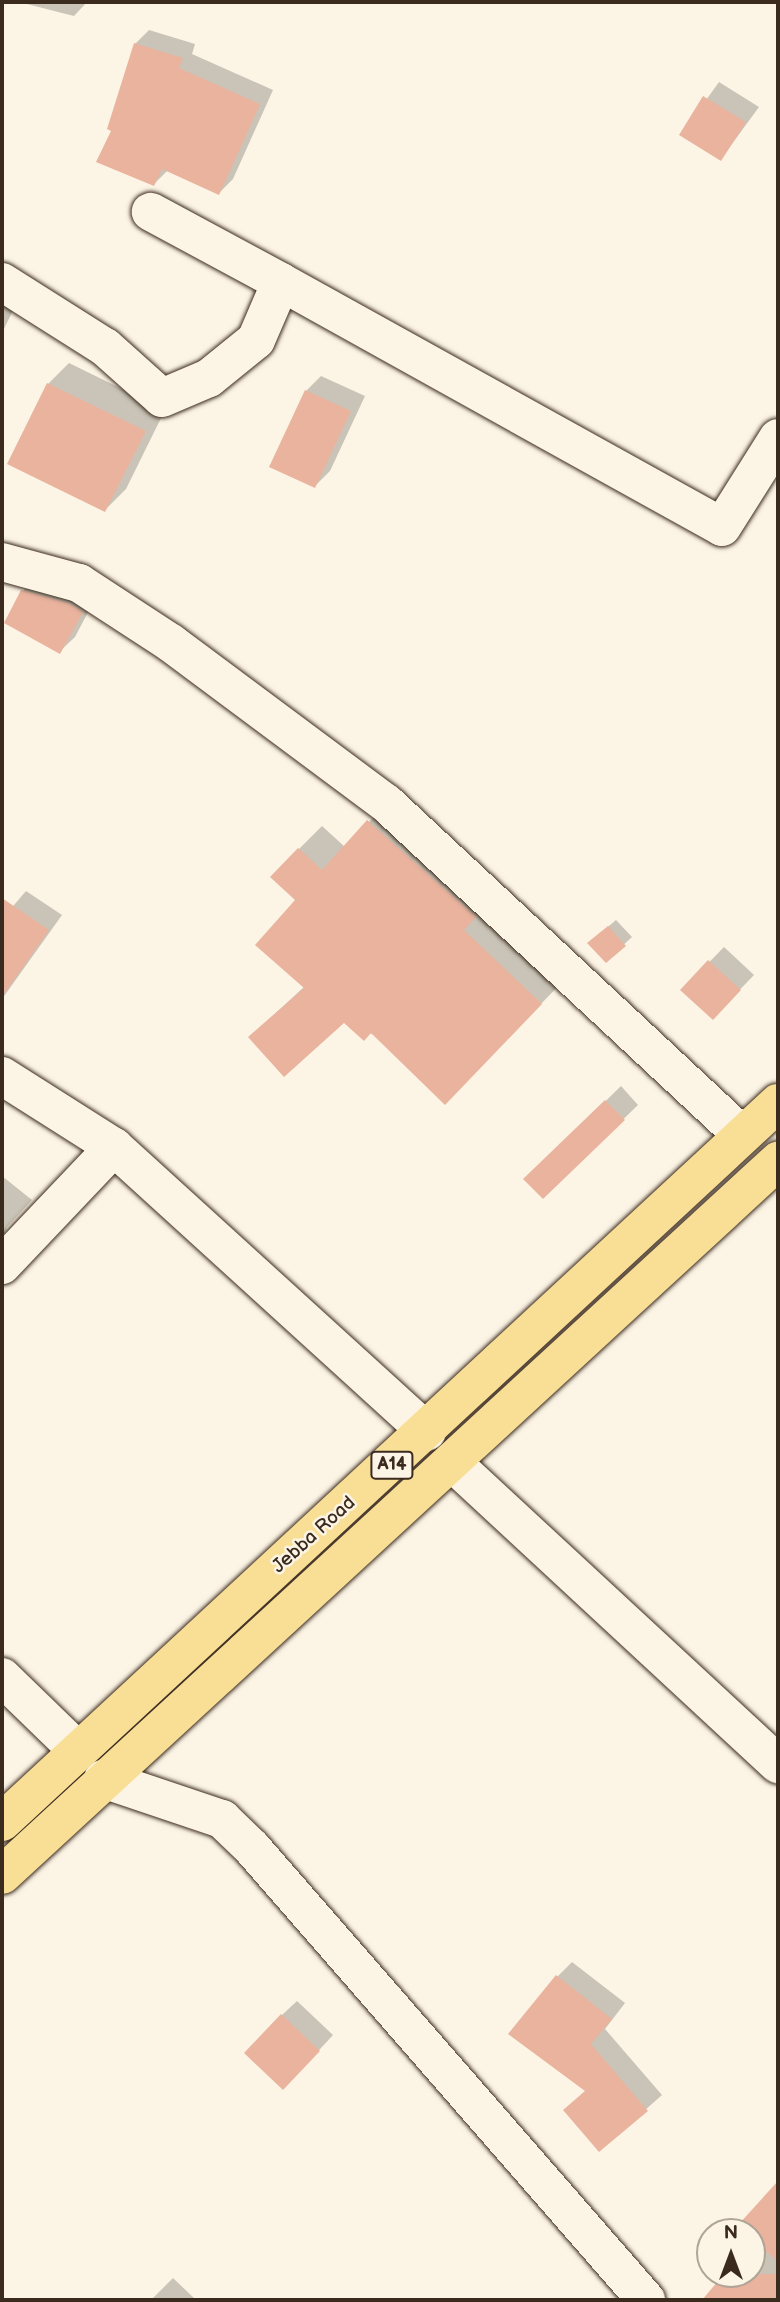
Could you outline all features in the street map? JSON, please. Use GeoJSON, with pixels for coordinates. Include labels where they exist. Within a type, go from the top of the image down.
{"type":"FeatureCollection","features":[{"type":"Feature","properties":{"kind":"highway","name":"Jebba Road"},"geometry":{"type":"LineString","coordinates":[[2,1822],[77,1750],[427,1432],[778,1103]]}},
{"type":"Feature","properties":{"kind":"highway","name":"A14"},"geometry":{"type":"LineString","coordinates":[[2,1875],[103,1779],[454,1464],[778,1161]]}},
{"type":"Feature","properties":{"kind":"street"},"geometry":{"type":"LineString","coordinates":[[151,212],[722,527],[778,438]]}},
{"type":"Feature","properties":{"kind":"street"},"geometry":{"type":"LineString","coordinates":[[2,282],[105,347],[162,397],[209,378],[256,340],[281,282]]}},
{"type":"Feature","properties":{"kind":"street"},"geometry":{"type":"LineString","coordinates":[[2,562],[79,583],[171,643],[386,803],[742,1135]]}},
{"type":"Feature","properties":{"kind":"street"},"geometry":{"type":"LineString","coordinates":[[2,1076],[114,1147],[427,1432]]}},
{"type":"Feature","properties":{"kind":"street"},"geometry":{"type":"LineString","coordinates":[[2,1265],[114,1147]]}},
{"type":"Feature","properties":{"kind":"street"},"geometry":{"type":"LineString","coordinates":[[454,1464],[778,1764]]}},
{"type":"Feature","properties":{"kind":"street"},"geometry":{"type":"LineString","coordinates":[[2,1677],[77,1750]]}},
{"type":"Feature","properties":{"kind":"street"},"geometry":{"type":"LineString","coordinates":[[103,1779],[222,1819],[252,1847],[646,2300]]}},
{"type":"Feature","properties":{"kind":"building"},"geometry":{"type":"Polygon","coordinates":[[[134,43],[183,58],[179,68],[260,104],[219,195],[162,169],[154,186],[96,162],[111,131],[107,129],[134,43]]]}},
{"type":"Feature","properties":{"kind":"building"},"geometry":{"type":"Polygon","coordinates":[[[703,96],[746,122],[721,161],[679,135],[703,96]]]}},
{"type":"Feature","properties":{"kind":"building"},"geometry":{"type":"Polygon","coordinates":[[[47,383],[146,431],[105,512],[7,464],[47,383]]]}},
{"type":"Feature","properties":{"kind":"building"},"geometry":{"type":"Polygon","coordinates":[[[305,390],[351,411],[315,488],[269,467],[305,390]]]}},
{"type":"Feature","properties":{"kind":"building"},"geometry":{"type":"Polygon","coordinates":[[[21,590],[68,603],[83,612],[60,654],[4,623],[21,590]]]}},
{"type":"Feature","properties":{"kind":"building"},"geometry":{"type":"Polygon","coordinates":[[[367,820],[476,917],[464,930],[542,1004],[445,1105],[371,1033],[364,1041],[344,1023],[284,1077],[248,1037],[304,988],[255,945],[295,900],[270,877],[298,848],[322,870],[367,820]]]}},
{"type":"Feature","properties":{"kind":"building"},"geometry":{"type":"Polygon","coordinates":[[[2,898],[49,930],[2,997],[2,898]]]}},
{"type":"Feature","properties":{"kind":"building"},"geometry":{"type":"Polygon","coordinates":[[[608,926],[626,946],[606,963],[587,943],[608,926]]]}},
{"type":"Feature","properties":{"kind":"building"},"geometry":{"type":"Polygon","coordinates":[[[708,960],[741,990],[713,1020],[680,990],[708,960]]]}},
{"type":"Feature","properties":{"kind":"building"},"geometry":{"type":"Polygon","coordinates":[[[605,1100],[625,1120],[543,1199],[523,1179],[605,1100]]]}},
{"type":"Feature","properties":{"kind":"building"},"geometry":{"type":"Polygon","coordinates":[[[556,1975],[612,2019],[591,2044],[648,2111],[599,2152],[563,2110],[585,2091],[508,2034],[556,1975]]]}},
{"type":"Feature","properties":{"kind":"building"},"geometry":{"type":"Polygon","coordinates":[[[281,2014],[320,2051],[283,2090],[244,2053],[281,2014]]]}},
{"type":"Feature","properties":{"kind":"building"},"geometry":{"type":"Polygon","coordinates":[[[778,2181],[778,2262],[766,2251],[766,2218],[744,2218],[778,2181]]]}},
{"type":"Feature","properties":{"kind":"building"},"geometry":{"type":"Polygon","coordinates":[[[766,2274],[778,2274],[778,2300],[702,2300],[712,2288],[766,2288],[766,2274]]]}}]}
